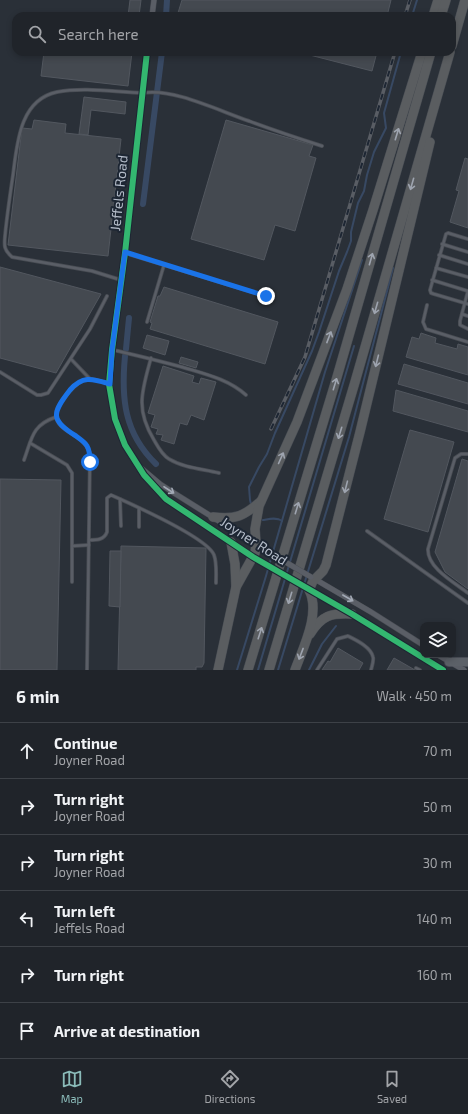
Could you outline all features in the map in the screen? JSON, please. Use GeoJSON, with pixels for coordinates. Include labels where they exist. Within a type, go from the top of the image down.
{"type":"FeatureCollection","features":[{"type":"Feature","properties":{"kind":"highway"},"geometry":{"type":"LineString","coordinates":[[434,12],[438,0]]}},
{"type":"Feature","properties":{"kind":"highway"},"geometry":{"type":"LineString","coordinates":[[442,12],[446,0]]}},
{"type":"Feature","properties":{"kind":"highway"},"geometry":{"type":"LineString","coordinates":[[456,32],[465,0]]}},
{"type":"Feature","properties":{"kind":"highway"},"geometry":{"type":"LineString","coordinates":[[218,670],[236,587],[253,557],[256,543],[255,529],[261,501],[297,422],[347,289],[376,202],[421,56]]}},
{"type":"Feature","properties":{"kind":"highway"},"geometry":{"type":"LineString","coordinates":[[248,670],[337,376],[430,56]]}},
{"type":"Feature","properties":{"kind":"highway"},"geometry":{"type":"LineString","coordinates":[[295,670],[308,636],[313,601],[309,590],[312,578],[323,571],[326,565],[422,174],[449,56]]}},
{"type":"Feature","properties":{"kind":"highway"},"geometry":{"type":"LineString","coordinates":[[269,670],[447,64]]}},
{"type":"Feature","properties":{"kind":"highway"},"geometry":{"type":"LineString","coordinates":[[213,517],[226,518],[241,516],[261,501]]}},
{"type":"Feature","properties":{"kind":"highway"},"geometry":{"type":"LineString","coordinates":[[231,542],[235,564],[236,587]]}},
{"type":"Feature","properties":{"kind":"highway"},"geometry":{"type":"LineString","coordinates":[[308,636],[318,623],[326,616],[340,613],[352,614]]}},
{"type":"Feature","properties":{"kind":"main road"},"geometry":{"type":"LineString","coordinates":[[449,662],[468,662]]}},
{"type":"Feature","properties":{"kind":"street"},"geometry":{"type":"LineString","coordinates":[[152,12],[154,0]]}},
{"type":"Feature","properties":{"kind":"street","name":"Jeffels Road"},"geometry":{"type":"LineString","coordinates":[[110,384],[112,350],[148,56]]}},
{"type":"Feature","properties":{"kind":"street","name":"Joyner Road"},"geometry":{"type":"LineString","coordinates":[[110,384],[115,419],[125,445],[147,480],[166,499],[253,557],[352,614],[443,670]]}},
{"type":"Feature","properties":{"kind":"street","name":"Joyner Road"},"geometry":{"type":"LineString","coordinates":[[138,466],[160,484],[270,553],[372,612],[420,643]]}},
{"type":"Feature","properties":{"kind":"street"},"geometry":{"type":"LineString","coordinates":[[443,658],[464,670]]}},
{"type":"Feature","properties":{"kind":"lane"},"geometry":{"type":"LineString","coordinates":[[121,280],[92,271],[12,256],[6,252],[4,247],[5,236],[19,132],[25,118],[33,106],[43,97],[56,92],[71,90],[151,92],[176,95],[322,146]]}},
{"type":"Feature","properties":{"kind":"lane"},"geometry":{"type":"LineString","coordinates":[[466,303],[431,293],[430,290],[444,236],[447,234],[468,239]]}},
{"type":"Feature","properties":{"kind":"lane"},"geometry":{"type":"LineString","coordinates":[[442,244],[468,252]]}},
{"type":"Feature","properties":{"kind":"lane"},"geometry":{"type":"LineString","coordinates":[[125,252],[266,296]]}},
{"type":"Feature","properties":{"kind":"lane"},"geometry":{"type":"LineString","coordinates":[[439,255],[468,264]]}},
{"type":"Feature","properties":{"kind":"lane"},"geometry":{"type":"LineString","coordinates":[[147,322],[164,265]]}},
{"type":"Feature","properties":{"kind":"lane"},"geometry":{"type":"LineString","coordinates":[[436,268],[468,277]]}},
{"type":"Feature","properties":{"kind":"lane"},"geometry":{"type":"LineString","coordinates":[[432,280],[468,291],[460,325],[468,329]]}},
{"type":"Feature","properties":{"kind":"lane"},"geometry":{"type":"LineString","coordinates":[[0,372],[37,395],[51,391],[90,330],[107,296]]}},
{"type":"Feature","properties":{"kind":"lane"},"geometry":{"type":"LineString","coordinates":[[427,305],[423,322],[426,329],[468,342]]}},
{"type":"Feature","properties":{"kind":"lane"},"geometry":{"type":"LineString","coordinates":[[462,314],[468,316]]}},
{"type":"Feature","properties":{"kind":"lane"},"geometry":{"type":"LineString","coordinates":[[112,350],[151,358],[222,379],[232,384],[246,395]]}},
{"type":"Feature","properties":{"kind":"lane"},"geometry":{"type":"LineString","coordinates":[[151,358],[141,402],[142,416],[148,431],[162,453],[168,458],[187,466],[219,473]]}},
{"type":"Feature","properties":{"kind":"lane"},"geometry":{"type":"LineString","coordinates":[[71,359],[89,378],[110,384]]}},
{"type":"Feature","properties":{"kind":"lane"},"geometry":{"type":"LineString","coordinates":[[87,670],[90,454],[88,447],[83,441],[64,429],[56,417],[58,408],[74,385],[89,378]]}},
{"type":"Feature","properties":{"kind":"lane"},"geometry":{"type":"LineString","coordinates":[[24,460],[38,426],[56,417]]}},
{"type":"Feature","properties":{"kind":"lane"},"geometry":{"type":"LineString","coordinates":[[30,443],[67,465],[71,470],[73,484],[72,582]]}},
{"type":"Feature","properties":{"kind":"lane"},"geometry":{"type":"LineString","coordinates":[[468,454],[461,454],[455,458],[428,549],[428,554],[431,563],[468,593]]}},
{"type":"Feature","properties":{"kind":"lane"},"geometry":{"type":"LineString","coordinates":[[89,540],[100,539],[106,536],[108,497],[111,495],[158,516],[209,548],[214,555],[216,583]]}},
{"type":"Feature","properties":{"kind":"lane"},"geometry":{"type":"LineString","coordinates":[[120,499],[121,526]]}},
{"type":"Feature","properties":{"kind":"lane"},"geometry":{"type":"LineString","coordinates":[[139,508],[139,527]]}},
{"type":"Feature","properties":{"kind":"lane"},"geometry":{"type":"LineString","coordinates":[[367,531],[468,603]]}},
{"type":"Feature","properties":{"kind":"lane"},"geometry":{"type":"LineString","coordinates":[[72,546],[89,545]]}},
{"type":"Feature","properties":{"kind":"lane"},"geometry":{"type":"LineString","coordinates":[[317,670],[337,639],[348,636],[363,645],[372,654],[373,662],[371,670]]}},
{"type":"Feature","properties":{"kind":"lane"},"geometry":{"type":"LineString","coordinates":[[416,668],[420,670]]}},
{"type":"Feature","properties":{"kind":"building"},"geometry":{"type":"Polygon","coordinates":[[[130,0],[141,0],[140,12],[128,12],[130,0]]]}},
{"type":"Feature","properties":{"kind":"building"},"geometry":{"type":"Polygon","coordinates":[[[182,0],[391,0],[388,12],[178,12],[182,0]]]}},
{"type":"Feature","properties":{"kind":"building"},"geometry":{"type":"Polygon","coordinates":[[[44,56],[132,56],[128,86],[41,76],[44,56]]]}},
{"type":"Feature","properties":{"kind":"building"},"geometry":{"type":"Polygon","coordinates":[[[314,56],[376,56],[372,71],[314,56]]]}},
{"type":"Feature","properties":{"kind":"building"},"geometry":{"type":"Polygon","coordinates":[[[84,97],[126,102],[125,114],[91,110],[88,135],[79,134],[84,97]]]}},
{"type":"Feature","properties":{"kind":"building"},"geometry":{"type":"Polygon","coordinates":[[[34,120],[66,124],[65,133],[121,139],[108,256],[8,245],[22,128],[32,129],[34,120]]]}},
{"type":"Feature","properties":{"kind":"building"},"geometry":{"type":"Polygon","coordinates":[[[226,120],[313,145],[309,156],[316,158],[295,231],[275,225],[264,260],[191,239],[226,120]]]}},
{"type":"Feature","properties":{"kind":"building"},"geometry":{"type":"Polygon","coordinates":[[[465,158],[468,159],[468,228],[450,222],[459,191],[456,190],[465,158]]]}},
{"type":"Feature","properties":{"kind":"building"},"geometry":{"type":"Polygon","coordinates":[[[0,267],[101,294],[56,373],[0,358],[0,267]]]}},
{"type":"Feature","properties":{"kind":"building"},"geometry":{"type":"Polygon","coordinates":[[[164,287],[278,322],[265,364],[150,329],[152,323],[150,322],[158,296],[160,296],[164,287]]]}},
{"type":"Feature","properties":{"kind":"building"},"geometry":{"type":"Polygon","coordinates":[[[421,333],[436,338],[435,343],[457,349],[458,344],[468,347],[468,375],[406,357],[412,337],[419,339],[421,333]]]}},
{"type":"Feature","properties":{"kind":"building"},"geometry":{"type":"Polygon","coordinates":[[[147,335],[169,341],[165,355],[143,348],[147,335]]]}},
{"type":"Feature","properties":{"kind":"building"},"geometry":{"type":"Polygon","coordinates":[[[181,357],[198,362],[196,368],[179,363],[181,357]]]}},
{"type":"Feature","properties":{"kind":"building"},"geometry":{"type":"Polygon","coordinates":[[[404,364],[468,383],[468,404],[398,384],[404,364]]]}},
{"type":"Feature","properties":{"kind":"building"},"geometry":{"type":"Polygon","coordinates":[[[163,366],[194,376],[192,382],[199,384],[201,378],[216,382],[204,420],[191,415],[187,425],[180,423],[174,444],[161,440],[163,435],[156,434],[158,429],[151,427],[155,415],[148,413],[163,366]]]}},
{"type":"Feature","properties":{"kind":"building"},"geometry":{"type":"Polygon","coordinates":[[[396,390],[468,411],[468,432],[393,411],[396,390]]]}},
{"type":"Feature","properties":{"kind":"building"},"geometry":{"type":"Polygon","coordinates":[[[410,430],[454,442],[428,532],[384,519],[410,430]]]}},
{"type":"Feature","properties":{"kind":"building"},"geometry":{"type":"Polygon","coordinates":[[[462,459],[468,461],[468,589],[445,572],[435,552],[462,459]]]}},
{"type":"Feature","properties":{"kind":"building"},"geometry":{"type":"Polygon","coordinates":[[[0,479],[61,480],[57,670],[0,670],[0,479]]]}},
{"type":"Feature","properties":{"kind":"building"},"geometry":{"type":"Polygon","coordinates":[[[121,546],[206,548],[204,663],[202,667],[196,667],[196,670],[118,670],[121,546]]]}},
{"type":"Feature","properties":{"kind":"building"},"geometry":{"type":"Polygon","coordinates":[[[110,551],[121,551],[120,607],[109,606],[110,551]]]}},
{"type":"Feature","properties":{"kind":"building"},"geometry":{"type":"Polygon","coordinates":[[[338,648],[363,663],[359,670],[322,670],[328,661],[330,662],[338,648]]]}},
{"type":"Feature","properties":{"kind":"building"},"geometry":{"type":"Polygon","coordinates":[[[394,658],[415,670],[387,670],[394,658]]]}},
{"type":"Feature","properties":{"kind":"waterway"},"geometry":{"type":"LineString","coordinates":[[166,12],[167,0]]}},
{"type":"Feature","properties":{"kind":"waterway"},"geometry":{"type":"LineString","coordinates":[[413,12],[417,0]]}},
{"type":"Feature","properties":{"kind":"waterway"},"geometry":{"type":"LineString","coordinates":[[143,204],[162,56]]}},
{"type":"Feature","properties":{"kind":"waterway"},"geometry":{"type":"LineString","coordinates":[[251,504],[249,487],[267,454],[312,351],[339,271],[351,241],[351,232],[358,203],[364,191],[374,152],[386,128],[384,113],[400,56]]}},
{"type":"Feature","properties":{"kind":"waterway"},"geometry":{"type":"LineString","coordinates":[[237,670],[325,372],[362,260]]}},
{"type":"Feature","properties":{"kind":"waterway"},"geometry":{"type":"LineString","coordinates":[[278,670],[349,437],[393,268]]}},
{"type":"Feature","properties":{"kind":"waterway"},"geometry":{"type":"LineString","coordinates":[[126,349],[129,318]]}},
{"type":"Feature","properties":{"kind":"waterway"},"geometry":{"type":"LineString","coordinates":[[258,670],[354,346]]}},
{"type":"Feature","properties":{"kind":"waterway"},"geometry":{"type":"LineString","coordinates":[[125,356],[124,386],[127,414],[137,440],[156,464]]}},
{"type":"Feature","properties":{"kind":"waterway"},"geometry":{"type":"LineString","coordinates":[[263,520],[275,519],[282,521]]}},
{"type":"Feature","properties":{"kind":"waterway"},"geometry":{"type":"LineString","coordinates":[[309,670],[322,644],[336,626]]}},
{"type":"Feature","properties":{"kind":"railway"},"geometry":{"type":"LineString","coordinates":[[406,12],[410,0]]}},
{"type":"Feature","properties":{"kind":"railway"},"geometry":{"type":"LineString","coordinates":[[271,429],[305,357],[394,56]]}},
{"type":"Feature","properties":{"kind":"cycle path"},"geometry":{"type":"LineString","coordinates":[[147,56],[109,384],[115,419],[125,445],[144,475],[166,499],[253,557],[352,614],[443,670]]}},
{"type":"Feature","properties":{"kind":"route"},"geometry":{"type":"LineString","coordinates":[[90,462],[88,447],[83,441],[64,429],[56,417],[56,412],[74,385],[82,380],[89,378],[110,384],[112,350],[125,252],[266,296]]}}]}
